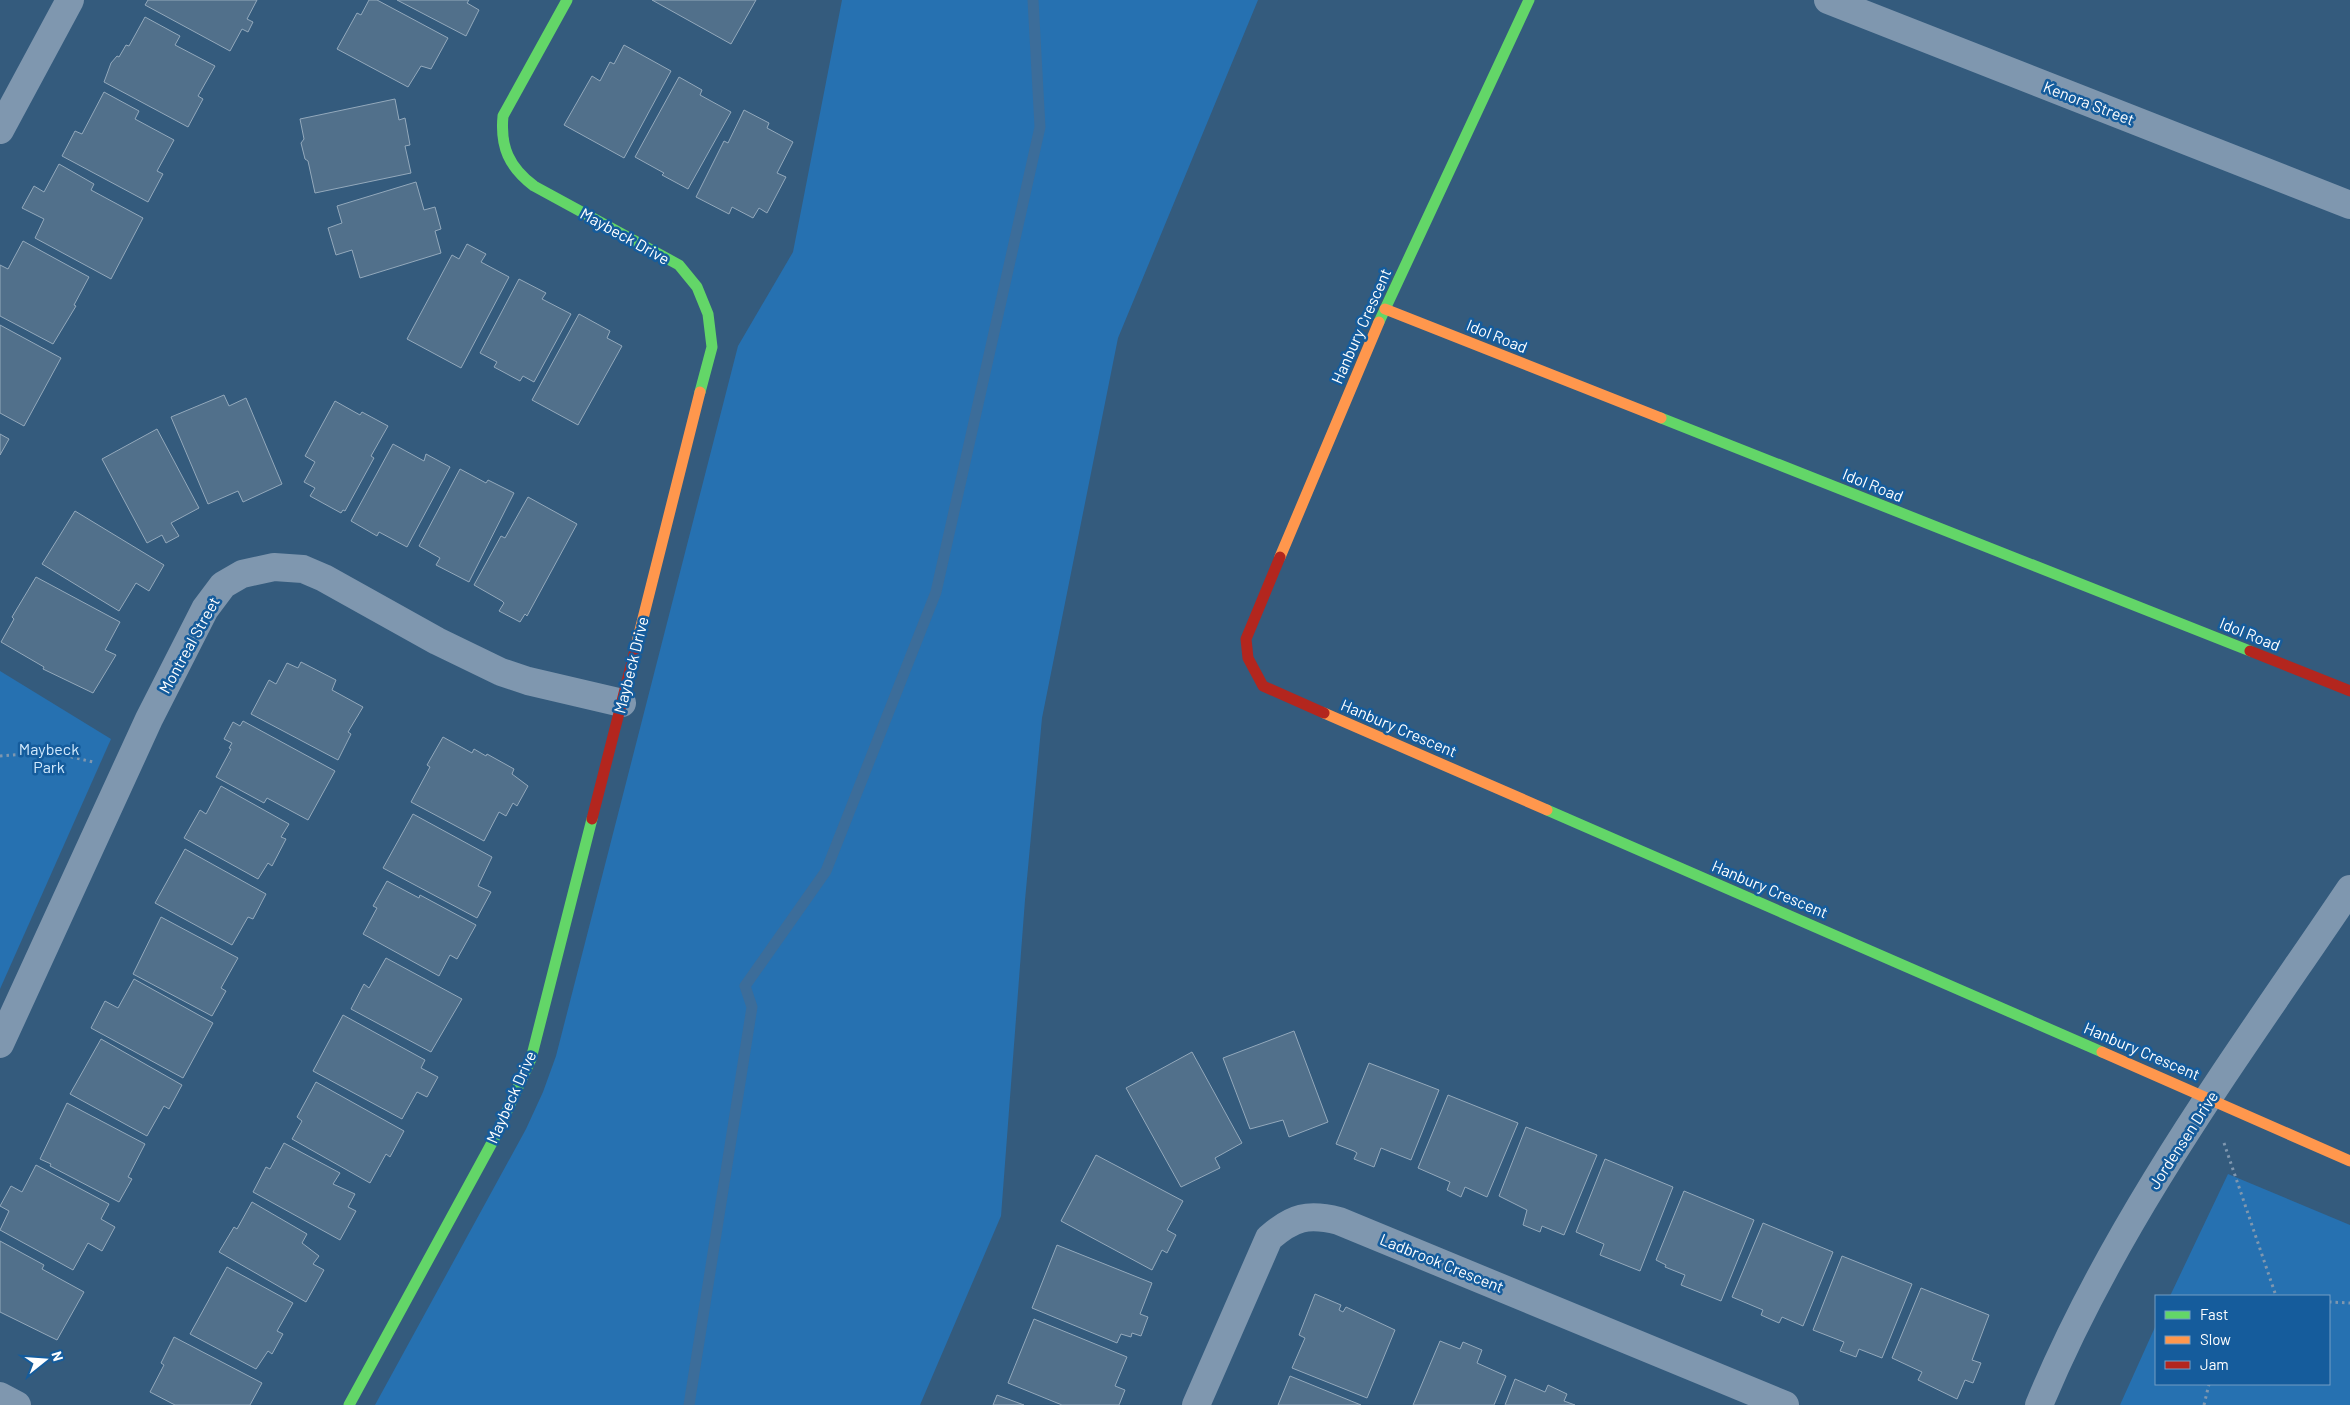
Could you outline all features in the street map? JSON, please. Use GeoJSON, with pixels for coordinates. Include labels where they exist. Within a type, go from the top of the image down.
{"type":"FeatureCollection","features":[{"type":"Feature","properties":{"kind":"street"},"geometry":{"type":"LineString","coordinates":[[0,130],[70,0]]}},
{"type":"Feature","properties":{"kind":"street","name":"Maybeck Drive"},"geometry":{"type":"LineString","coordinates":[[349,1405],[494,1139],[531,1059],[712,347],[708,314],[697,287],[680,265],[534,186],[517,172],[509,161],[501,132],[503,116],[567,0]]}},
{"type":"Feature","properties":{"kind":"street","name":"Hanbury Crescent"},"geometry":{"type":"LineString","coordinates":[[1529,0],[1365,352],[1246,639],[1248,658],[1263,686],[2210,1098],[2350,1161]]}},
{"type":"Feature","properties":{"kind":"street","name":"Kenora Street"},"geometry":{"type":"LineString","coordinates":[[1828,0],[2350,205]]}},
{"type":"Feature","properties":{"kind":"street","name":"Idol Road"},"geometry":{"type":"LineString","coordinates":[[1385,309],[2350,691]]}},
{"type":"Feature","properties":{"kind":"street","name":"Montreal Street"},"geometry":{"type":"LineString","coordinates":[[0,1044],[145,728],[205,609],[223,585],[242,574],[274,567],[303,569],[324,578],[437,641],[501,672],[528,681],[622,703]]}},
{"type":"Feature","properties":{"kind":"street","name":"Jordensen Drive"},"geometry":{"type":"LineString","coordinates":[[2039,1405],[2061,1352],[2128,1226],[2210,1098],[2350,888]]}},
{"type":"Feature","properties":{"kind":"street","name":"Ladbrook Crescent"},"geometry":{"type":"LineString","coordinates":[[1196,1405],[1269,1238],[1283,1225],[1292,1221],[1320,1216],[1339,1221],[1785,1405]]}},
{"type":"Feature","properties":{"kind":"street"},"geometry":{"type":"LineString","coordinates":[[0,1396],[17,1405]]}},
{"type":"Feature","properties":{"kind":"path"},"geometry":{"type":"LineString","coordinates":[[0,756],[50,752],[97,762]]}},
{"type":"Feature","properties":{"kind":"path"},"geometry":{"type":"LineString","coordinates":[[2210,1098],[2276,1295]]}},
{"type":"Feature","properties":{"kind":"path"},"geometry":{"type":"LineString","coordinates":[[2330,1302],[2350,1303]]}},
{"type":"Feature","properties":{"kind":"path"},"geometry":{"type":"LineString","coordinates":[[2204,1405],[2209,1385]]}},
{"type":"Feature","properties":{"kind":"green space"},"geometry":{"type":"Polygon","coordinates":[[[842,0],[1258,0],[1118,338],[1042,718],[1025,900],[1001,1216],[920,1405],[375,1405],[526,1129],[543,1092],[556,1056],[738,346],[793,252],[842,0]]]}},
{"type":"Feature","properties":{"kind":"green space","name":"Maybeck Park"},"geometry":{"type":"Polygon","coordinates":[[[0,671],[111,739],[0,989],[0,671]]]}},
{"type":"Feature","properties":{"kind":"green space"},"geometry":{"type":"Polygon","coordinates":[[[2228,1174],[2350,1225],[2350,1405],[2120,1405],[2155,1327],[2155,1385],[2330,1385],[2330,1295],[2170,1295],[2228,1174]]]}},
{"type":"Feature","properties":{"kind":"building"},"geometry":{"type":"Polygon","coordinates":[[[148,0],[257,0],[247,19],[253,22],[248,32],[242,29],[230,51],[145,5],[148,0]]]}},
{"type":"Feature","properties":{"kind":"building"},"geometry":{"type":"Polygon","coordinates":[[[369,0],[377,0],[448,38],[431,69],[421,66],[408,87],[337,49],[357,13],[361,15],[369,0]]]}},
{"type":"Feature","properties":{"kind":"building"},"geometry":{"type":"Polygon","coordinates":[[[397,0],[469,0],[467,3],[479,10],[466,36],[397,0]]]}},
{"type":"Feature","properties":{"kind":"building"},"geometry":{"type":"Polygon","coordinates":[[[652,0],[756,0],[731,44],[652,0]]]}},
{"type":"Feature","properties":{"kind":"building"},"geometry":{"type":"Polygon","coordinates":[[[145,17],[180,36],[175,45],[215,66],[198,96],[203,99],[188,127],[104,82],[111,63],[117,56],[119,57],[126,45],[129,46],[145,17]]]}},
{"type":"Feature","properties":{"kind":"building"},"geometry":{"type":"Polygon","coordinates":[[[624,45],[671,71],[624,158],[564,125],[592,76],[600,81],[610,62],[614,64],[624,45]]]}},
{"type":"Feature","properties":{"kind":"building"},"geometry":{"type":"Polygon","coordinates":[[[679,77],[702,90],[700,95],[731,112],[688,189],[635,157],[679,77]]]}},
{"type":"Feature","properties":{"kind":"building"},"geometry":{"type":"Polygon","coordinates":[[[104,92],[139,111],[135,119],[174,140],[157,171],[163,174],[148,202],[62,156],[75,131],[82,134],[104,92]]]}},
{"type":"Feature","properties":{"kind":"building"},"geometry":{"type":"Polygon","coordinates":[[[395,99],[399,120],[405,118],[410,145],[405,146],[411,173],[315,193],[308,161],[305,159],[301,143],[304,139],[300,119],[395,99]]]}},
{"type":"Feature","properties":{"kind":"building"},"geometry":{"type":"Polygon","coordinates":[[[744,110],[769,123],[767,128],[793,142],[777,173],[786,177],[767,213],[759,208],[753,218],[732,207],[729,214],[696,197],[724,141],[728,143],[744,110]]]}},
{"type":"Feature","properties":{"kind":"building"},"geometry":{"type":"Polygon","coordinates":[[[59,164],[94,184],[91,190],[143,218],[111,279],[35,238],[44,219],[22,208],[34,186],[44,192],[59,164]]]}},
{"type":"Feature","properties":{"kind":"building"},"geometry":{"type":"Polygon","coordinates":[[[416,182],[424,210],[435,207],[441,229],[435,231],[441,253],[360,278],[352,250],[336,255],[328,228],[342,223],[337,206],[416,182]]]}},
{"type":"Feature","properties":{"kind":"building"},"geometry":{"type":"Polygon","coordinates":[[[23,241],[89,277],[74,305],[76,306],[53,344],[0,316],[0,265],[8,269],[23,241]]]}},
{"type":"Feature","properties":{"kind":"building"},"geometry":{"type":"Polygon","coordinates":[[[467,244],[486,254],[481,262],[509,277],[461,368],[407,339],[452,255],[459,259],[467,244]]]}},
{"type":"Feature","properties":{"kind":"building"},"geometry":{"type":"Polygon","coordinates":[[[519,279],[546,293],[542,299],[571,314],[534,382],[523,376],[520,381],[494,367],[497,362],[480,353],[519,279]]]}},
{"type":"Feature","properties":{"kind":"building"},"geometry":{"type":"Polygon","coordinates":[[[579,314],[610,331],[607,338],[622,346],[578,425],[532,400],[579,314]]]}},
{"type":"Feature","properties":{"kind":"building"},"geometry":{"type":"Polygon","coordinates":[[[0,325],[61,358],[24,426],[0,413],[0,325]]]}},
{"type":"Feature","properties":{"kind":"building"},"geometry":{"type":"Polygon","coordinates":[[[224,395],[229,406],[246,398],[282,484],[243,502],[238,491],[208,504],[171,417],[224,395]]]}},
{"type":"Feature","properties":{"kind":"building"},"geometry":{"type":"Polygon","coordinates":[[[335,401],[360,415],[362,412],[388,426],[371,456],[374,458],[345,511],[343,510],[341,513],[310,496],[315,488],[304,482],[315,462],[305,456],[335,401]]]}},
{"type":"Feature","properties":{"kind":"building"},"geometry":{"type":"Polygon","coordinates":[[[157,429],[199,508],[171,523],[179,536],[166,543],[162,535],[147,543],[102,459],[157,429]]]}},
{"type":"Feature","properties":{"kind":"building"},"geometry":{"type":"Polygon","coordinates":[[[0,434],[9,439],[0,455],[0,434]]]}},
{"type":"Feature","properties":{"kind":"building"},"geometry":{"type":"Polygon","coordinates":[[[393,444],[424,461],[426,454],[450,467],[407,547],[379,532],[377,536],[351,521],[393,444]]]}},
{"type":"Feature","properties":{"kind":"building"},"geometry":{"type":"Polygon","coordinates":[[[460,469],[486,483],[488,480],[514,493],[469,582],[436,565],[440,558],[419,546],[460,469]]]}},
{"type":"Feature","properties":{"kind":"building"},"geometry":{"type":"Polygon","coordinates":[[[528,497],[577,524],[527,616],[525,614],[520,622],[499,611],[504,603],[502,601],[474,585],[501,536],[505,538],[528,497]]]}},
{"type":"Feature","properties":{"kind":"building"},"geometry":{"type":"Polygon","coordinates":[[[75,511],[164,565],[149,591],[136,583],[119,611],[42,564],[75,511]]]}},
{"type":"Feature","properties":{"kind":"building"},"geometry":{"type":"Polygon","coordinates":[[[36,577],[120,622],[105,650],[116,655],[93,693],[43,669],[44,667],[1,642],[14,619],[12,617],[36,577]]]}},
{"type":"Feature","properties":{"kind":"building"},"geometry":{"type":"Polygon","coordinates":[[[301,662],[336,680],[332,690],[363,707],[348,732],[351,734],[338,760],[251,714],[269,680],[276,684],[287,663],[298,668],[301,662]]]}},
{"type":"Feature","properties":{"kind":"building"},"geometry":{"type":"Polygon","coordinates":[[[243,721],[335,771],[308,820],[267,798],[264,803],[216,777],[231,749],[229,748],[232,743],[224,739],[233,722],[240,726],[243,721]]]}},
{"type":"Feature","properties":{"kind":"building"},"geometry":{"type":"Polygon","coordinates":[[[443,737],[472,753],[474,749],[514,769],[512,774],[528,786],[517,806],[513,803],[506,816],[499,812],[484,841],[411,802],[430,767],[427,765],[443,737]]]}},
{"type":"Feature","properties":{"kind":"building"},"geometry":{"type":"Polygon","coordinates":[[[221,786],[289,824],[281,837],[286,839],[272,866],[268,863],[258,879],[184,838],[200,810],[206,814],[221,786]]]}},
{"type":"Feature","properties":{"kind":"building"},"geometry":{"type":"Polygon","coordinates":[[[413,814],[492,857],[478,886],[491,892],[477,918],[383,868],[413,814]]]}},
{"type":"Feature","properties":{"kind":"building"},"geometry":{"type":"Polygon","coordinates":[[[185,849],[266,894],[253,919],[248,917],[232,945],[155,903],[185,849]]]}},
{"type":"Feature","properties":{"kind":"building"},"geometry":{"type":"Polygon","coordinates":[[[387,881],[419,898],[420,895],[476,925],[457,959],[450,955],[439,976],[363,934],[377,908],[373,906],[387,881]]]}},
{"type":"Feature","properties":{"kind":"building"},"geometry":{"type":"Polygon","coordinates":[[[161,917],[238,958],[221,988],[226,991],[212,1016],[133,974],[161,917]]]}},
{"type":"Feature","properties":{"kind":"building"},"geometry":{"type":"Polygon","coordinates":[[[386,958],[462,999],[431,1052],[351,1009],[364,984],[369,988],[386,958]]]}},
{"type":"Feature","properties":{"kind":"building"},"geometry":{"type":"Polygon","coordinates":[[[134,979],[213,1023],[183,1078],[91,1028],[105,1001],[118,1008],[134,979]]]}},
{"type":"Feature","properties":{"kind":"building"},"geometry":{"type":"Polygon","coordinates":[[[343,1015],[425,1060],[421,1068],[438,1077],[427,1097],[417,1092],[402,1119],[313,1071],[343,1015]]]}},
{"type":"Feature","properties":{"kind":"building"},"geometry":{"type":"Polygon","coordinates":[[[1294,1031],[1328,1122],[1289,1137],[1283,1120],[1250,1129],[1223,1058],[1294,1031]]]}},
{"type":"Feature","properties":{"kind":"building"},"geometry":{"type":"Polygon","coordinates":[[[101,1039],[182,1085],[169,1109],[164,1106],[147,1136],[70,1094],[101,1039]]]}},
{"type":"Feature","properties":{"kind":"building"},"geometry":{"type":"Polygon","coordinates":[[[1192,1052],[1242,1143],[1215,1158],[1220,1168],[1181,1187],[1126,1088],[1192,1052]]]}},
{"type":"Feature","properties":{"kind":"building"},"geometry":{"type":"Polygon","coordinates":[[[1369,1063],[1439,1090],[1411,1160],[1381,1148],[1374,1167],[1354,1159],[1357,1153],[1336,1144],[1369,1063]]]}},
{"type":"Feature","properties":{"kind":"building"},"geometry":{"type":"Polygon","coordinates":[[[316,1082],[404,1131],[390,1157],[386,1154],[370,1183],[292,1139],[302,1121],[297,1117],[316,1082]]]}},
{"type":"Feature","properties":{"kind":"building"},"geometry":{"type":"Polygon","coordinates":[[[1448,1095],[1518,1123],[1487,1197],[1465,1187],[1461,1197],[1447,1190],[1450,1182],[1418,1168],[1448,1095]]]}},
{"type":"Feature","properties":{"kind":"building"},"geometry":{"type":"Polygon","coordinates":[[[67,1103],[145,1144],[128,1177],[132,1179],[119,1202],[40,1159],[67,1103]]]}},
{"type":"Feature","properties":{"kind":"building"},"geometry":{"type":"Polygon","coordinates":[[[1526,1127],[1597,1155],[1564,1235],[1542,1226],[1540,1232],[1523,1225],[1527,1210],[1499,1196],[1526,1127]]]}},
{"type":"Feature","properties":{"kind":"building"},"geometry":{"type":"Polygon","coordinates":[[[284,1143],[340,1173],[333,1184],[355,1194],[348,1207],[356,1211],[340,1240],[253,1192],[266,1167],[270,1169],[284,1143]]]}},
{"type":"Feature","properties":{"kind":"building"},"geometry":{"type":"Polygon","coordinates":[[[1096,1155],[1183,1201],[1167,1230],[1176,1235],[1167,1253],[1162,1250],[1152,1270],[1061,1221],[1096,1155]]]}},
{"type":"Feature","properties":{"kind":"building"},"geometry":{"type":"Polygon","coordinates":[[[1605,1159],[1673,1187],[1640,1271],[1600,1255],[1604,1244],[1576,1232],[1605,1159]]]}},
{"type":"Feature","properties":{"kind":"building"},"geometry":{"type":"Polygon","coordinates":[[[36,1165],[109,1204],[101,1219],[115,1227],[102,1251],[88,1243],[73,1270],[0,1230],[9,1211],[0,1206],[11,1186],[22,1192],[36,1165]]]}},
{"type":"Feature","properties":{"kind":"building"},"geometry":{"type":"Polygon","coordinates":[[[1684,1191],[1754,1220],[1721,1301],[1681,1285],[1685,1275],[1665,1267],[1666,1265],[1656,1260],[1684,1191]]]}},
{"type":"Feature","properties":{"kind":"building"},"geometry":{"type":"Polygon","coordinates":[[[252,1202],[307,1234],[302,1243],[319,1256],[313,1264],[324,1270],[306,1302],[219,1252],[234,1227],[237,1229],[252,1202]]]}},
{"type":"Feature","properties":{"kind":"building"},"geometry":{"type":"Polygon","coordinates":[[[1763,1223],[1833,1252],[1803,1326],[1782,1317],[1779,1323],[1761,1315],[1763,1310],[1732,1297],[1763,1223]]]}},
{"type":"Feature","properties":{"kind":"building"},"geometry":{"type":"Polygon","coordinates":[[[0,1241],[44,1265],[42,1269],[84,1292],[57,1340],[0,1312],[0,1241]]]}},
{"type":"Feature","properties":{"kind":"building"},"geometry":{"type":"Polygon","coordinates":[[[1057,1245],[1152,1283],[1140,1314],[1148,1317],[1141,1336],[1132,1333],[1131,1337],[1121,1334],[1117,1343],[1032,1308],[1057,1245]]]}},
{"type":"Feature","properties":{"kind":"building"},"geometry":{"type":"Polygon","coordinates":[[[1842,1256],[1912,1284],[1882,1358],[1859,1349],[1856,1357],[1840,1351],[1844,1342],[1813,1330],[1842,1256]]]}},
{"type":"Feature","properties":{"kind":"building"},"geometry":{"type":"Polygon","coordinates":[[[227,1267],[293,1303],[277,1331],[283,1334],[272,1354],[268,1351],[256,1369],[190,1334],[227,1267]]]}},
{"type":"Feature","properties":{"kind":"building"},"geometry":{"type":"Polygon","coordinates":[[[1921,1288],[1989,1315],[1972,1360],[1981,1363],[1973,1383],[1965,1380],[1957,1399],[1918,1380],[1922,1372],[1892,1358],[1921,1288]]]}},
{"type":"Feature","properties":{"kind":"building"},"geometry":{"type":"Polygon","coordinates":[[[1315,1294],[1341,1305],[1339,1310],[1343,1312],[1346,1307],[1395,1330],[1367,1398],[1292,1368],[1305,1338],[1299,1335],[1315,1294]]]}},
{"type":"Feature","properties":{"kind":"building"},"geometry":{"type":"Polygon","coordinates":[[[1034,1319],[1127,1357],[1115,1386],[1125,1390],[1119,1405],[1062,1405],[1008,1383],[1034,1319]]]}},
{"type":"Feature","properties":{"kind":"building"},"geometry":{"type":"Polygon","coordinates":[[[174,1337],[262,1383],[250,1405],[175,1405],[150,1392],[164,1365],[161,1363],[174,1337]]]}},
{"type":"Feature","properties":{"kind":"building"},"geometry":{"type":"Polygon","coordinates":[[[1440,1341],[1460,1349],[1463,1342],[1482,1350],[1477,1363],[1506,1376],[1494,1405],[1413,1405],[1440,1341]]]}},
{"type":"Feature","properties":{"kind":"building"},"geometry":{"type":"Polygon","coordinates":[[[1290,1376],[1361,1405],[1278,1405],[1290,1376]]]}},
{"type":"Feature","properties":{"kind":"building"},"geometry":{"type":"Polygon","coordinates":[[[1515,1379],[1545,1392],[1548,1385],[1567,1394],[1564,1401],[1575,1405],[1505,1405],[1515,1379]]]}},
{"type":"Feature","properties":{"kind":"building"},"geometry":{"type":"Polygon","coordinates":[[[997,1395],[1024,1405],[993,1405],[997,1395]]]}},
{"type":"Feature","properties":{"kind":"waterway"},"geometry":{"type":"LineString","coordinates":[[689,1405],[752,1007],[745,986],[826,871],[936,592],[1040,127],[1033,0]]}},
{"type":"Feature","properties":{"kind":"traffic: fast"},"geometry":{"type":"LineString","coordinates":[[567,0],[503,116],[502,127],[505,147],[512,164],[534,186],[679,265],[697,287],[708,314],[712,347],[700,392]]}},
{"type":"Feature","properties":{"kind":"traffic: fast"},"geometry":{"type":"LineString","coordinates":[[1379,322],[1529,0]]}},
{"type":"Feature","properties":{"kind":"traffic: fast"},"geometry":{"type":"LineString","coordinates":[[1661,418],[2250,651]]}},
{"type":"Feature","properties":{"kind":"traffic: fast"},"geometry":{"type":"LineString","coordinates":[[1547,810],[2102,1052]]}},
{"type":"Feature","properties":{"kind":"traffic: fast"},"geometry":{"type":"LineString","coordinates":[[349,1405],[494,1139],[531,1059],[592,819]]}},
{"type":"Feature","properties":{"kind":"traffic: slow"},"geometry":{"type":"LineString","coordinates":[[1385,309],[1661,418]]}},
{"type":"Feature","properties":{"kind":"traffic: slow"},"geometry":{"type":"LineString","coordinates":[[1280,557],[1379,322]]}},
{"type":"Feature","properties":{"kind":"traffic: slow"},"geometry":{"type":"LineString","coordinates":[[636,646],[700,392]]}},
{"type":"Feature","properties":{"kind":"traffic: slow"},"geometry":{"type":"LineString","coordinates":[[1324,713],[1547,810]]}},
{"type":"Feature","properties":{"kind":"traffic: slow"},"geometry":{"type":"LineString","coordinates":[[2102,1052],[2350,1161]]}},
{"type":"Feature","properties":{"kind":"traffic: jam"},"geometry":{"type":"LineString","coordinates":[[1280,557],[1246,639],[1248,658],[1263,686],[1324,713]]}},
{"type":"Feature","properties":{"kind":"traffic: jam"},"geometry":{"type":"LineString","coordinates":[[592,819],[636,646]]}},
{"type":"Feature","properties":{"kind":"traffic: jam"},"geometry":{"type":"LineString","coordinates":[[2250,651],[2350,691]]}}]}
